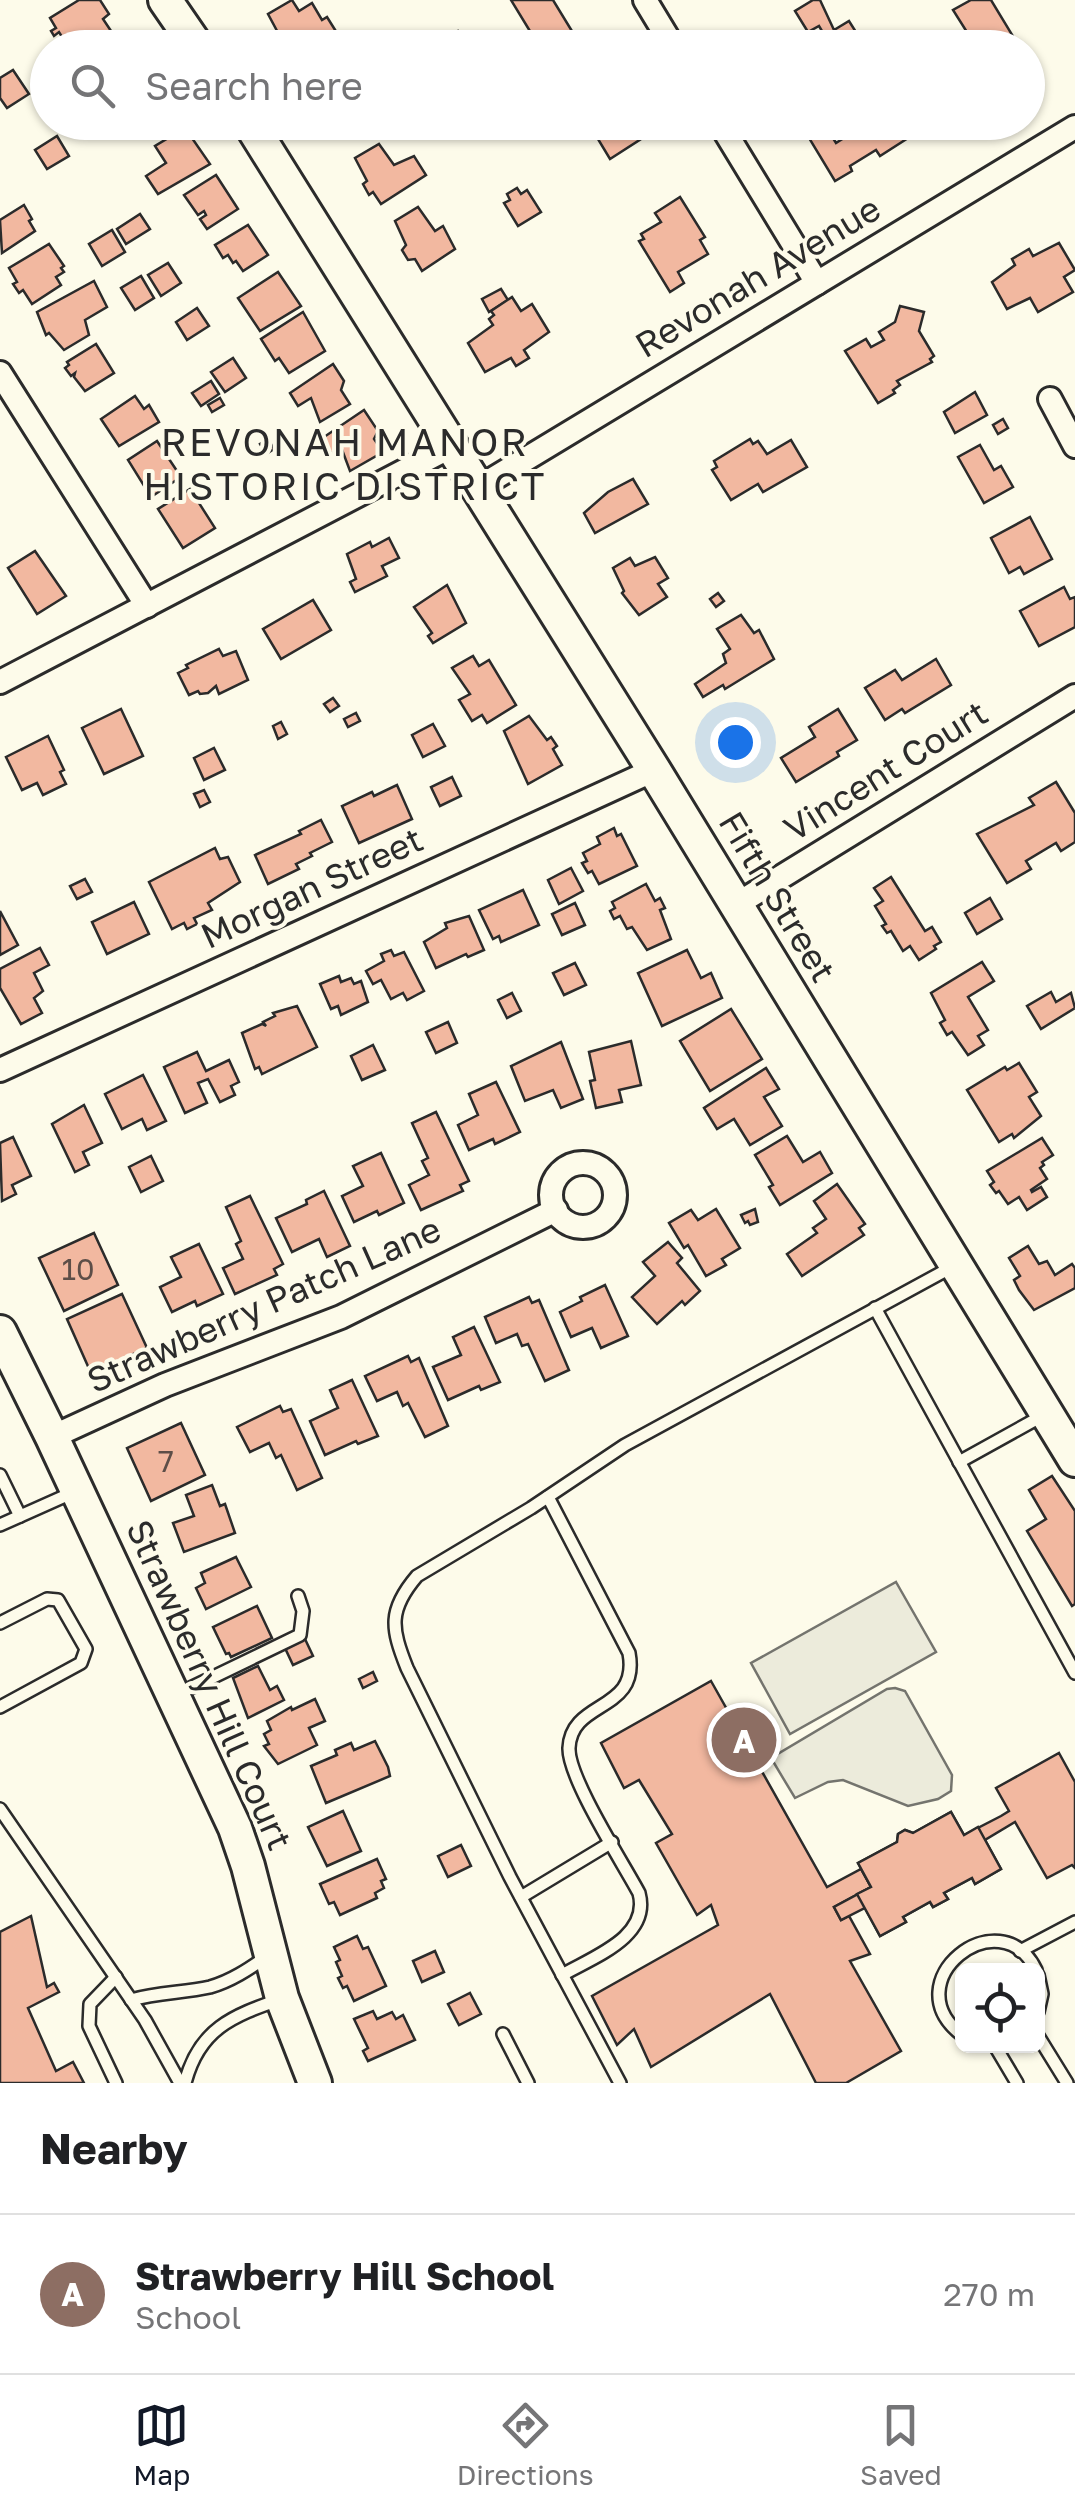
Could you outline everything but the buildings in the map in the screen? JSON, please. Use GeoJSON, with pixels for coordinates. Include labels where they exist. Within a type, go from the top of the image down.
{"type":"FeatureCollection","features":[{"type":"Feature","properties":{"kind":"street"},"geometry":{"type":"LineString","coordinates":[[164,0],[185,30]]}},
{"type":"Feature","properties":{"kind":"street"},"geometry":{"type":"LineString","coordinates":[[645,0],[663,30]]}},
{"type":"Feature","properties":{"kind":"street","name":"Revonah Avenue"},"geometry":{"type":"LineString","coordinates":[[478,488],[1075,127]]}},
{"type":"Feature","properties":{"kind":"street","name":"Fifth Street"},"geometry":{"type":"LineString","coordinates":[[260,140],[654,770],[1075,1460]]}},
{"type":"Feature","properties":{"kind":"street"},"geometry":{"type":"LineString","coordinates":[[731,140],[817,283]]}},
{"type":"Feature","properties":{"kind":"street"},"geometry":{"type":"LineString","coordinates":[[0,373],[147,606]]}},
{"type":"Feature","properties":{"kind":"street"},"geometry":{"type":"LineString","coordinates":[[1050,399],[1075,446]]}},
{"type":"Feature","properties":{"kind":"street"},"geometry":{"type":"LineString","coordinates":[[0,682],[452,446]]}},
{"type":"Feature","properties":{"kind":"street","name":"Vincent Court"},"geometry":{"type":"LineString","coordinates":[[734,906],[1075,696]]}},
{"type":"Feature","properties":{"kind":"street","name":"Morgan Street"},"geometry":{"type":"LineString","coordinates":[[0,1070],[654,770]]}},
{"type":"Feature","properties":{"kind":"street","name":"Strawberry Patch Lane"},"geometry":{"type":"LineString","coordinates":[[52,1436],[165,1384],[341,1317],[556,1210]]}},
{"type":"Feature","properties":{"kind":"street","name":"Strawberry Hill Court"},"geometry":{"type":"LineString","coordinates":[[0,1332],[235,1828],[282,1998],[315,2083]]}},
{"type":"Feature","properties":{"kind":"lane"},"geometry":{"type":"LineString","coordinates":[[620,2083],[521,1897],[408,1668],[397,1642],[393,1616],[403,1592],[416,1576],[548,1497],[624,1445],[956,1265]]}},
{"type":"Feature","properties":{"kind":"lane"},"geometry":{"type":"LineString","coordinates":[[874,1308],[1075,1674]]}},
{"type":"Feature","properties":{"kind":"lane"},"geometry":{"type":"LineString","coordinates":[[959,1462],[1046,1414]]}},
{"type":"Feature","properties":{"kind":"lane"},"geometry":{"type":"LineString","coordinates":[[0,1475],[20,1516]]}},
{"type":"Feature","properties":{"kind":"lane"},"geometry":{"type":"LineString","coordinates":[[0,1525],[78,1490]]}},
{"type":"Feature","properties":{"kind":"lane"},"geometry":{"type":"LineString","coordinates":[[548,1497],[630,1652],[632,1666],[624,1692],[584,1718],[573,1730],[569,1748],[576,1777],[640,1893],[642,1905],[638,1924],[627,1937],[562,1975]]}},
{"type":"Feature","properties":{"kind":"lane"},"geometry":{"type":"LineString","coordinates":[[174,1696],[300,1635],[303,1611],[298,1596]]}},
{"type":"Feature","properties":{"kind":"lane"},"geometry":{"type":"LineString","coordinates":[[0,1623],[47,1598],[58,1600],[86,1649],[81,1662],[0,1707]]}},
{"type":"Feature","properties":{"kind":"lane"},"geometry":{"type":"LineString","coordinates":[[0,1809],[116,1977],[182,2083]]}},
{"type":"Feature","properties":{"kind":"lane"},"geometry":{"type":"LineString","coordinates":[[521,1897],[612,1842]]}},
{"type":"Feature","properties":{"kind":"lane"},"geometry":{"type":"LineString","coordinates":[[1020,1951],[1075,1922]]}},
{"type":"Feature","properties":{"kind":"lane"},"geometry":{"type":"LineString","coordinates":[[955,2028],[941,2006],[940,1988],[944,1971],[954,1956],[969,1946],[1004,1943],[1020,1951],[1030,1963]]}},
{"type":"Feature","properties":{"kind":"lane"},"geometry":{"type":"LineString","coordinates":[[131,2000],[154,1993],[213,1986],[238,1976],[270,1954]]}},
{"type":"Feature","properties":{"kind":"lane"},"geometry":{"type":"LineString","coordinates":[[116,1977],[90,2004],[89,2026],[116,2083]]}},
{"type":"Feature","properties":{"kind":"lane"},"geometry":{"type":"LineString","coordinates":[[182,2083],[190,2063],[216,2028],[230,2018],[282,1998]]}},
{"type":"Feature","properties":{"kind":"lane"},"geometry":{"type":"LineString","coordinates":[[503,2034],[528,2083]]}},
{"type":"Feature","properties":{"kind":"lane"},"geometry":{"type":"LineString","coordinates":[[1045,2048],[1066,2083]]}},
{"type":"Feature","properties":{"kind":"lane"},"geometry":{"type":"LineString","coordinates":[[999,2053],[1017,2083]]}},
{"type":"Feature","properties":{"kind":"shaded area"},"geometry":{"type":"Polygon","coordinates":[[[896,1582],[936,1652],[790,1734],[751,1663],[896,1582]]]}},
{"type":"Feature","properties":{"kind":"shaded area"},"geometry":{"type":"Polygon","coordinates":[[[887,1689],[905,1691],[952,1775],[951,1791],[938,1799],[908,1806],[843,1780],[828,1782],[795,1798],[771,1758],[887,1689]]]}},
{"type":"Feature","properties":{"kind":"place","name":"Strawberry Hill School"},"geometry":{"type":"Point","coordinates":[744,1740]}},
{"type":"Feature","properties":{"kind":"district","name":"REVONAH MANOR HISTORIC DISTRICT"},"geometry":{"type":"Point","coordinates":[345,464]}}]}
